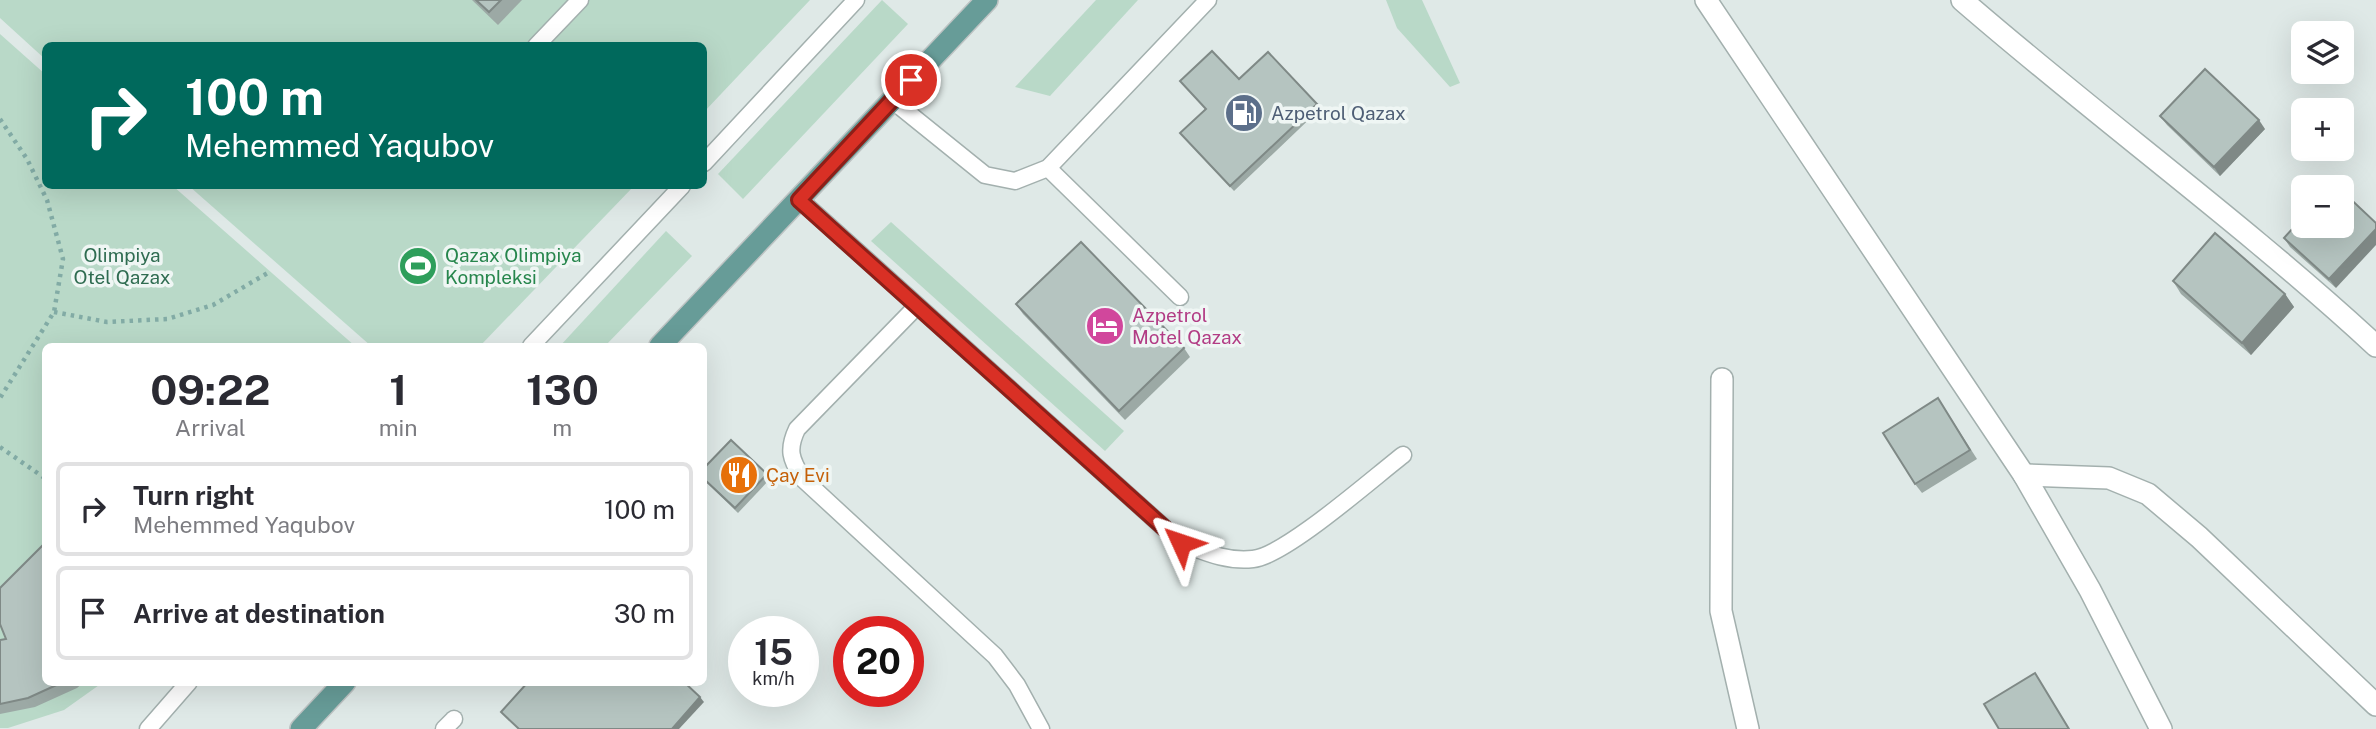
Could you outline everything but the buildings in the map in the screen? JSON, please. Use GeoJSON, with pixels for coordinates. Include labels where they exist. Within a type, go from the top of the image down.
{"type":"FeatureCollection","features":[{"type":"Feature","properties":{"kind":"main road"},"geometry":{"type":"LineString","coordinates":[[663,343],[987,0]]}},
{"type":"Feature","properties":{"kind":"main road"},"geometry":{"type":"LineString","coordinates":[[301,729],[341,686]]}},
{"type":"Feature","properties":{"kind":"street"},"geometry":{"type":"LineString","coordinates":[[1706,0],[2024,475],[2090,590],[2161,729]]}},
{"type":"Feature","properties":{"kind":"street"},"geometry":{"type":"LineString","coordinates":[[1962,0],[2209,201],[2376,346]]}},
{"type":"Feature","properties":{"kind":"street"},"geometry":{"type":"LineString","coordinates":[[1722,379],[1721,611],[1748,729]]}},
{"type":"Feature","properties":{"kind":"street"},"geometry":{"type":"LineString","coordinates":[[2024,475],[2109,478],[2148,494],[2199,537],[2376,705]]}},
{"type":"Feature","properties":{"kind":"lane"},"geometry":{"type":"LineString","coordinates":[[540,42],[580,0]]}},
{"type":"Feature","properties":{"kind":"lane"},"geometry":{"type":"LineString","coordinates":[[707,160],[856,0]]}},
{"type":"Feature","properties":{"kind":"lane"},"geometry":{"type":"LineString","coordinates":[[892,100],[985,175],[1015,181],[1048,168],[1208,0]]}},
{"type":"Feature","properties":{"kind":"lane"},"geometry":{"type":"LineString","coordinates":[[1048,168],[1180,297]]}},
{"type":"Feature","properties":{"kind":"lane"},"geometry":{"type":"LineString","coordinates":[[534,343],[679,189]]}},
{"type":"Feature","properties":{"kind":"lane"},"geometry":{"type":"LineString","coordinates":[[799,200],[1181,543],[1223,559],[1256,559],[1284,547],[1402,456]]}},
{"type":"Feature","properties":{"kind":"lane"},"geometry":{"type":"LineString","coordinates":[[917,306],[797,429],[790,443],[793,463],[802,478],[995,656],[1017,685],[1041,729]]}},
{"type":"Feature","properties":{"kind":"lane"},"geometry":{"type":"LineString","coordinates":[[154,727],[186,686]]}},
{"type":"Feature","properties":{"kind":"path"},"geometry":{"type":"LineString","coordinates":[[0,120],[27,159],[47,200],[64,259],[54,312],[0,398]]}},
{"type":"Feature","properties":{"kind":"path"},"geometry":{"type":"LineString","coordinates":[[54,312],[107,322],[167,319],[213,305],[271,271]]}},
{"type":"Feature","properties":{"kind":"path"},"geometry":{"type":"LineString","coordinates":[[0,447],[42,476]]}},
{"type":"Feature","properties":{"kind":"green space"},"geometry":{"type":"Polygon","coordinates":[[[0,0],[810,0],[707,109],[707,42],[42,42],[42,56],[0,18],[0,0]]]}},
{"type":"Feature","properties":{"kind":"green space"},"geometry":{"type":"Polygon","coordinates":[[[882,0],[908,24],[743,199],[718,174],[882,0]]]}},
{"type":"Feature","properties":{"kind":"green space"},"geometry":{"type":"Polygon","coordinates":[[[1096,0],[1138,0],[1050,96],[1015,87],[1096,0]]]}},
{"type":"Feature","properties":{"kind":"green space"},"geometry":{"type":"Polygon","coordinates":[[[1386,0],[1422,0],[1460,83],[1450,87],[1397,28],[1386,0]]]}},
{"type":"Feature","properties":{"kind":"green space","name":"Olimpiya Otel Qazax"},"geometry":{"type":"Polygon","coordinates":[[[0,34],[42,71],[42,189],[176,189],[352,343],[42,343],[42,686],[98,686],[64,710],[8,728],[0,728],[0,34]]]}},
{"type":"Feature","properties":{"kind":"green space","name":"Qazax Olimpiya Kompleksi"},"geometry":{"type":"Polygon","coordinates":[[[192,189],[631,189],[483,343],[368,343],[192,189]]]}},
{"type":"Feature","properties":{"kind":"green space"},"geometry":{"type":"Polygon","coordinates":[[[891,222],[1124,431],[1105,451],[871,241],[891,222]]]}},
{"type":"Feature","properties":{"kind":"green space"},"geometry":{"type":"Polygon","coordinates":[[[666,231],[692,256],[608,343],[563,343],[666,231]]]}},
{"type":"Feature","properties":{"kind":"place","name":"Azpetrol Qazax"},"geometry":{"type":"Point","coordinates":[1244,113]}},
{"type":"Feature","properties":{"kind":"place","name":"Qazax Olimpiya Kompleksi"},"geometry":{"type":"Point","coordinates":[418,266]}},
{"type":"Feature","properties":{"kind":"place","name":"Azpetrol Motel Qazax"},"geometry":{"type":"Point","coordinates":[1105,326]}},
{"type":"Feature","properties":{"kind":"place","name":"Çay Evi"},"geometry":{"type":"Point","coordinates":[739,475]}},
{"type":"Feature","properties":{"kind":"route"},"geometry":{"type":"LineString","coordinates":[[911,80],[799,200],[1181,543]]}}]}
